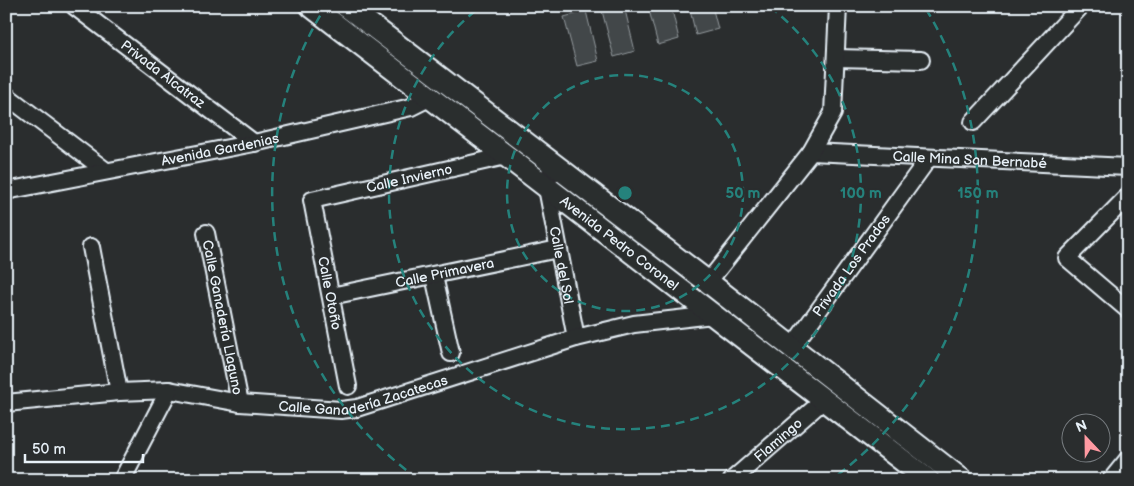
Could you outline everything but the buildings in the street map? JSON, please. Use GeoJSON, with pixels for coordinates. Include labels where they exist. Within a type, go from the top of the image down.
{"type":"FeatureCollection","features":[{"type":"Feature","properties":{"kind":"main road","name":"Avenida Pedro Coronel"},"geometry":{"type":"LineString","coordinates":[[311,6],[825,399],[922,466],[962,480]]}},
{"type":"Feature","properties":{"kind":"main road","name":"Avenida Pedro Coronel"},"geometry":{"type":"LineString","coordinates":[[346,6],[792,347],[922,466]]}},
{"type":"Feature","properties":{"kind":"street","name":"Privada Alcatraz"},"geometry":{"type":"LineString","coordinates":[[74,6],[254,143]]}},
{"type":"Feature","properties":{"kind":"street"},"geometry":{"type":"LineString","coordinates":[[708,282],[811,152],[833,113],[838,6]]}},
{"type":"Feature","properties":{"kind":"street"},"geometry":{"type":"LineString","coordinates":[[973,122],[1081,6]]}},
{"type":"Feature","properties":{"kind":"street"},"geometry":{"type":"LineString","coordinates":[[836,58],[921,60]]}},
{"type":"Feature","properties":{"kind":"street"},"geometry":{"type":"LineString","coordinates":[[7,96],[106,171]]}},
{"type":"Feature","properties":{"kind":"street","name":"Avenida Gardenias"},"geometry":{"type":"LineString","coordinates":[[6,191],[254,143],[411,107],[430,98]]}},
{"type":"Feature","properties":{"kind":"street","name":"Calle Mina San Bernabé"},"geometry":{"type":"LineString","coordinates":[[811,152],[1128,167]]}},
{"type":"Feature","properties":{"kind":"street","name":"Calle Invierno"},"geometry":{"type":"LineString","coordinates":[[312,200],[506,156]]}},
{"type":"Feature","properties":{"kind":"street","name":"Privada Los Prados"},"geometry":{"type":"LineString","coordinates":[[792,347],[928,159]]}},
{"type":"Feature","properties":{"kind":"street","name":"Calle del Sol"},"geometry":{"type":"LineString","coordinates":[[552,163],[547,188],[576,338]]}},
{"type":"Feature","properties":{"kind":"street"},"geometry":{"type":"LineString","coordinates":[[1128,196],[1067,258],[1128,310]]}},
{"type":"Feature","properties":{"kind":"street","name":"Calle Otoño"},"geometry":{"type":"LineString","coordinates":[[312,200],[348,386]]}},
{"type":"Feature","properties":{"kind":"street","name":"Calle Ganadería Llaguno"},"geometry":{"type":"LineString","coordinates":[[206,233],[240,403]]}},
{"type":"Feature","properties":{"kind":"street"},"geometry":{"type":"LineString","coordinates":[[91,247],[119,392]]}},
{"type":"Feature","properties":{"kind":"street","name":"Calle Primavera"},"geometry":{"type":"LineString","coordinates":[[331,296],[558,249]]}},
{"type":"Feature","properties":{"kind":"street"},"geometry":{"type":"LineString","coordinates":[[434,276],[451,353]]}},
{"type":"Feature","properties":{"kind":"street","name":"Calle Ganadería Zacatecas"},"geometry":{"type":"LineString","coordinates":[[6,403],[119,392],[169,390],[240,403],[340,410],[357,408],[576,338],[634,324],[713,315]]}},
{"type":"Feature","properties":{"kind":"street"},"geometry":{"type":"LineString","coordinates":[[122,480],[169,390]]}},
{"type":"Feature","properties":{"kind":"street","name":"Flamingo"},"geometry":{"type":"LineString","coordinates":[[732,480],[825,399]]}},
{"type":"Feature","properties":{"kind":"street"},"geometry":{"type":"LineString","coordinates":[[1111,480],[1128,459]]}},
{"type":"Feature","properties":{"kind":"shaded area"},"geometry":{"type":"Polygon","coordinates":[[[624,6],[635,51],[614,57],[601,7],[624,6]]]}},
{"type":"Feature","properties":{"kind":"shaded area"},"geometry":{"type":"Polygon","coordinates":[[[648,6],[671,6],[679,39],[658,45],[648,6]]]}},
{"type":"Feature","properties":{"kind":"shaded area"},"geometry":{"type":"Polygon","coordinates":[[[689,6],[712,6],[718,29],[696,35],[689,6]]]}},
{"type":"Feature","properties":{"kind":"shaded area"},"geometry":{"type":"Polygon","coordinates":[[[586,11],[598,61],[577,66],[564,17],[586,11]]]}}]}
